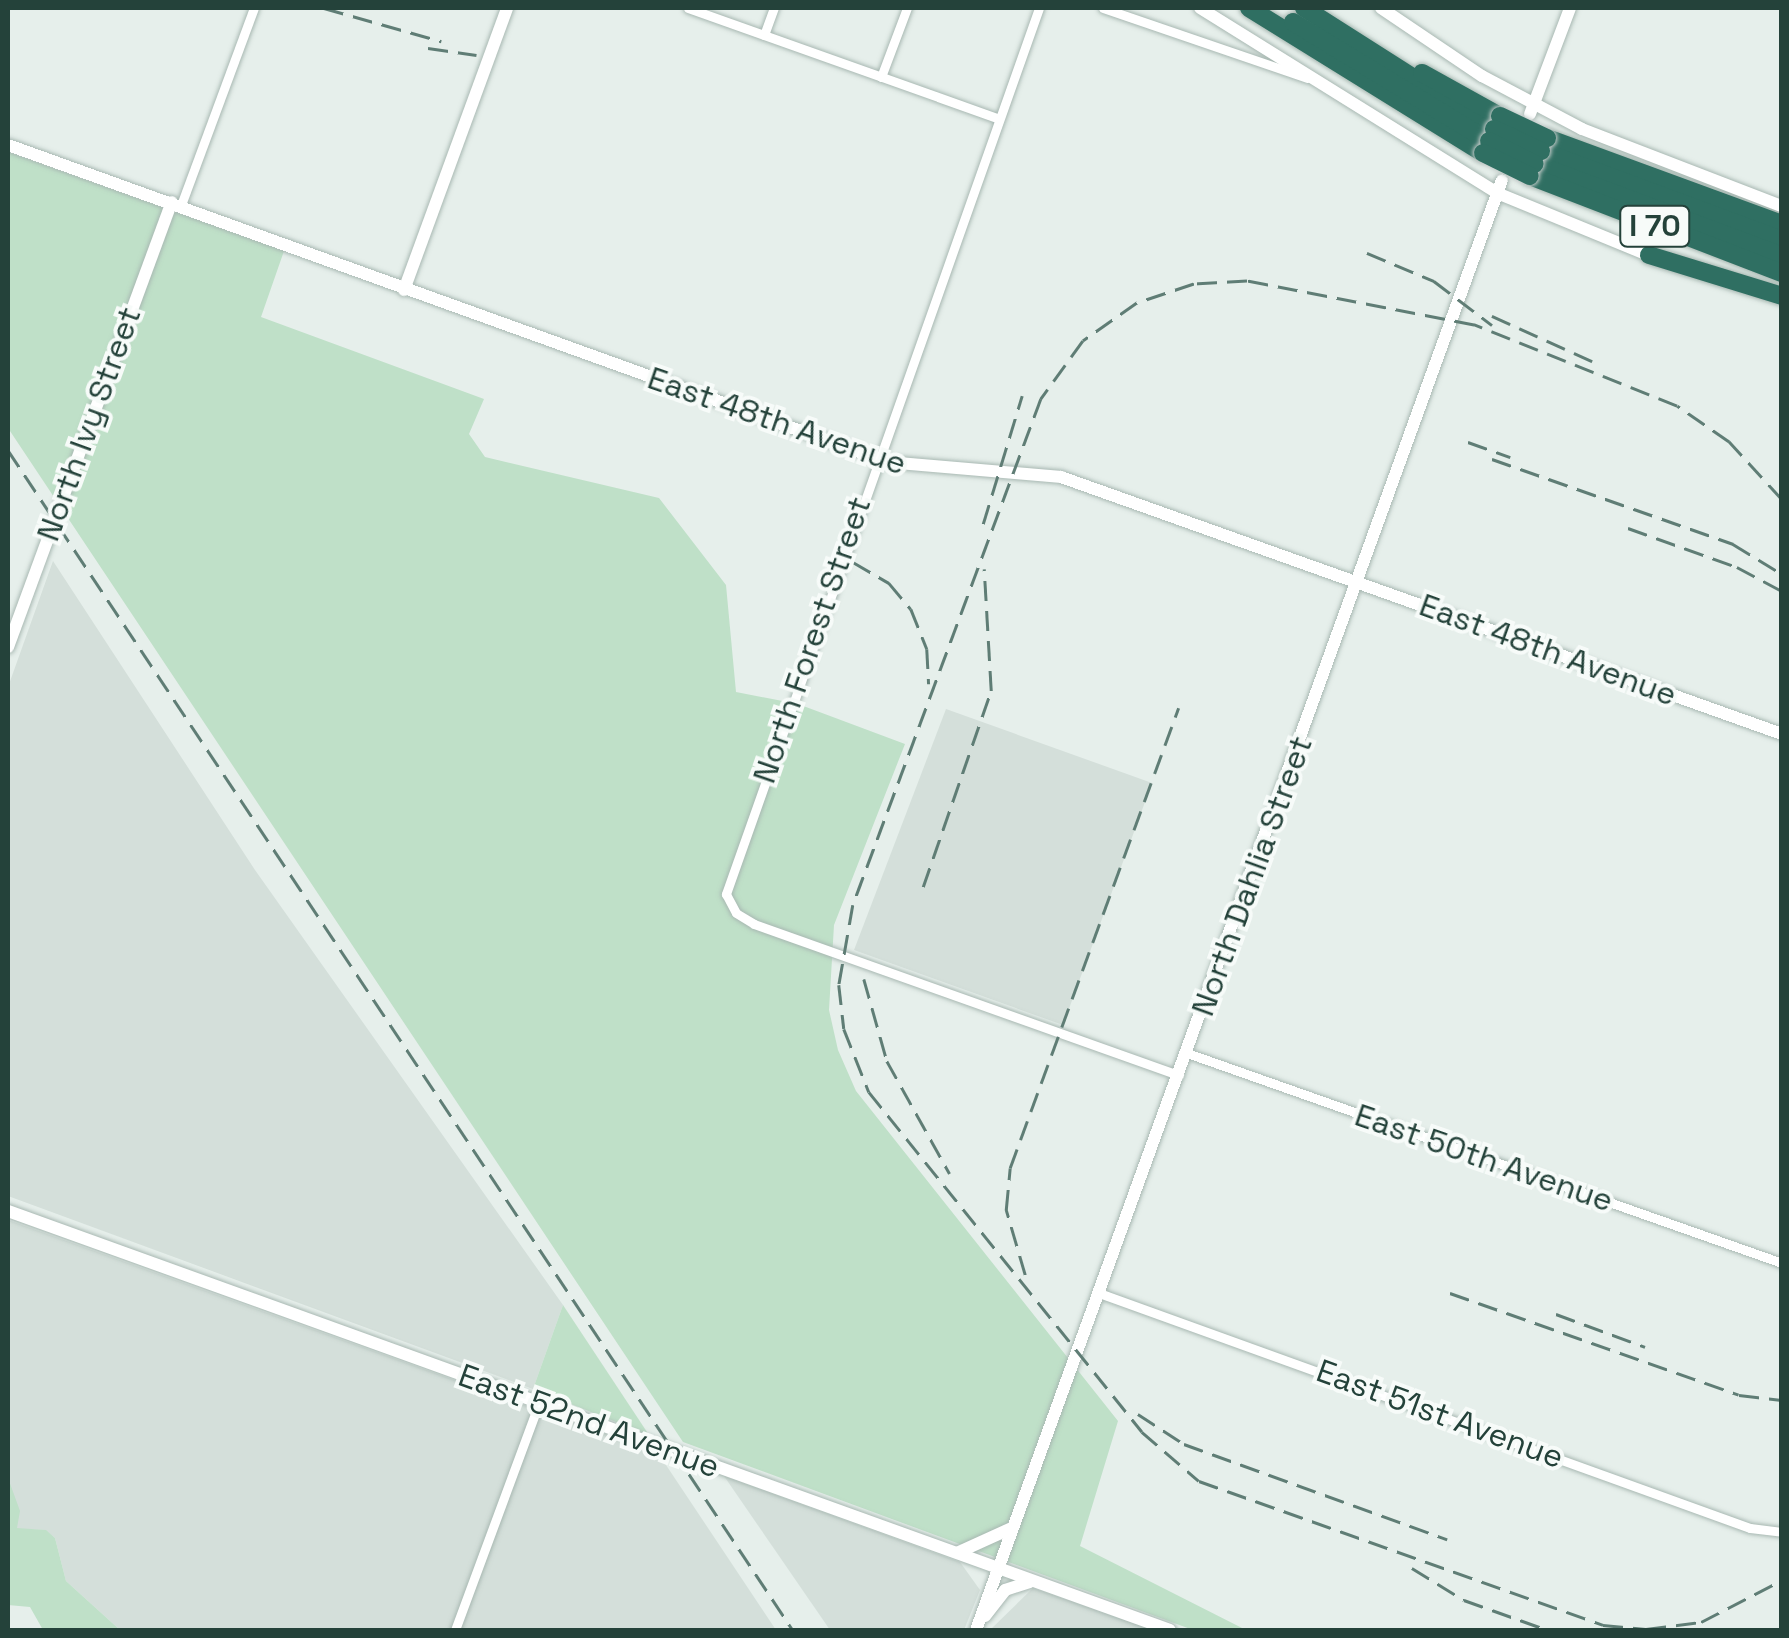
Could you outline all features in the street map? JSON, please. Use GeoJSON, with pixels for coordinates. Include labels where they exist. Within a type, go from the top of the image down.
{"type":"FeatureCollection","features":[{"type":"Feature","properties":{"kind":"highway"},"geometry":{"type":"LineString","coordinates":[[1240,8],[1330,61]]}},
{"type":"Feature","properties":{"kind":"highway","name":"I 70"},"geometry":{"type":"LineString","coordinates":[[1249,8],[1330,61],[1782,272]]}},
{"type":"Feature","properties":{"kind":"highway"},"geometry":{"type":"LineString","coordinates":[[1270,8],[1492,135]]}},
{"type":"Feature","properties":{"kind":"highway"},"geometry":{"type":"LineString","coordinates":[[1304,8],[1492,135]]}},
{"type":"Feature","properties":{"kind":"highway","name":"I 70"},"geometry":{"type":"LineString","coordinates":[[1326,8],[1412,67],[1492,135],[1538,157],[1782,224]]}},
{"type":"Feature","properties":{"kind":"highway"},"geometry":{"type":"LineString","coordinates":[[1538,157],[1782,240]]}},
{"type":"Feature","properties":{"kind":"highway"},"geometry":{"type":"LineString","coordinates":[[1538,157],[1782,256]]}},
{"type":"Feature","properties":{"kind":"highway"},"geometry":{"type":"LineString","coordinates":[[1649,255],[1782,296]]}},
{"type":"Feature","properties":{"kind":"street","name":"North Ivy Street"},"geometry":{"type":"LineString","coordinates":[[8,646],[254,8]]}},
{"type":"Feature","properties":{"kind":"street"},"geometry":{"type":"LineString","coordinates":[[404,290],[507,8]]}},
{"type":"Feature","properties":{"kind":"street"},"geometry":{"type":"LineString","coordinates":[[688,8],[999,119]]}},
{"type":"Feature","properties":{"kind":"street"},"geometry":{"type":"LineString","coordinates":[[764,35],[774,8]]}},
{"type":"Feature","properties":{"kind":"street"},"geometry":{"type":"LineString","coordinates":[[881,77],[907,8]]}},
{"type":"Feature","properties":{"kind":"street","name":"North Forest Street"},"geometry":{"type":"LineString","coordinates":[[1039,8],[728,876],[730,906],[754,924],[1179,1075]]}},
{"type":"Feature","properties":{"kind":"street"},"geometry":{"type":"LineString","coordinates":[[1103,8],[1314,80]]}},
{"type":"Feature","properties":{"kind":"street"},"geometry":{"type":"LineString","coordinates":[[1200,8],[1314,80],[1500,186],[1649,255],[1782,304]]}},
{"type":"Feature","properties":{"kind":"street"},"geometry":{"type":"LineString","coordinates":[[1382,8],[1531,109],[1634,153],[1782,206]]}},
{"type":"Feature","properties":{"kind":"street"},"geometry":{"type":"LineString","coordinates":[[1531,109],[1570,8]]}},
{"type":"Feature","properties":{"kind":"street","name":"East 48th Avenue"},"geometry":{"type":"LineString","coordinates":[[8,145],[876,458],[926,470],[1048,474],[1782,734]]}},
{"type":"Feature","properties":{"kind":"street","name":"North Dahlia Street"},"geometry":{"type":"LineString","coordinates":[[976,1630],[1360,582],[1500,186]]}},
{"type":"Feature","properties":{"kind":"street","name":"East 50th Avenue"},"geometry":{"type":"LineString","coordinates":[[1187,1053],[1782,1264]]}},
{"type":"Feature","properties":{"kind":"street","name":"East 52nd Avenue"},"geometry":{"type":"LineString","coordinates":[[8,1211],[1170,1630]]}},
{"type":"Feature","properties":{"kind":"street","name":"East 51st Avenue"},"geometry":{"type":"LineString","coordinates":[[1099,1293],[1750,1528],[1782,1532]]}},
{"type":"Feature","properties":{"kind":"street"},"geometry":{"type":"LineString","coordinates":[[455,1630],[539,1403]]}},
{"type":"Feature","properties":{"kind":"street"},"geometry":{"type":"LineString","coordinates":[[944,1550],[970,1552],[1014,1526]]}},
{"type":"Feature","properties":{"kind":"street"},"geometry":{"type":"LineString","coordinates":[[976,1630],[1005,1590],[1030,1582]]}},
{"type":"Feature","properties":{"kind":"shaded area"},"geometry":{"type":"Polygon","coordinates":[[[53,561],[255,870],[563,1305],[533,1389],[8,1196],[8,687],[53,561]]]}},
{"type":"Feature","properties":{"kind":"shaded area"},"geometry":{"type":"Polygon","coordinates":[[[946,709],[1152,783],[1063,1025],[854,950],[946,709]]]}},
{"type":"Feature","properties":{"kind":"shaded area"},"geometry":{"type":"Polygon","coordinates":[[[8,1220],[658,1453],[776,1630],[120,1630],[66,1581],[55,1538],[45,1530],[16,1529],[8,1478],[8,1220]]]}},
{"type":"Feature","properties":{"kind":"shaded area"},"geometry":{"type":"Polygon","coordinates":[[[724,1476],[960,1562],[980,1590],[964,1630],[830,1630],[724,1476]]]}},
{"type":"Feature","properties":{"kind":"shaded area"},"geometry":{"type":"Polygon","coordinates":[[[1033,1588],[1153,1630],[990,1630],[1033,1588]]]}},
{"type":"Feature","properties":{"kind":"green space"},"geometry":{"type":"Polygon","coordinates":[[[8,152],[284,251],[261,317],[484,399],[469,434],[485,457],[659,498],[726,585],[736,692],[798,704],[905,744],[834,925],[829,1010],[838,1050],[856,1091],[1118,1421],[1080,1546],[1246,1630],[1193,1630],[683,1442],[8,428],[8,152]]]}},
{"type":"Feature","properties":{"kind":"green space"},"geometry":{"type":"Polygon","coordinates":[[[563,1305],[649,1435],[533,1389],[563,1305]]]}},
{"type":"Feature","properties":{"kind":"green space"},"geometry":{"type":"Polygon","coordinates":[[[8,1478],[20,1511],[17,1528],[46,1530],[55,1538],[66,1581],[120,1630],[43,1630],[30,1607],[8,1605],[8,1478]]]}},
{"type":"Feature","properties":{"kind":"railway"},"geometry":{"type":"LineString","coordinates":[[324,8],[441,41]]}},
{"type":"Feature","properties":{"kind":"railway"},"geometry":{"type":"LineString","coordinates":[[428,48],[477,55]]}},
{"type":"Feature","properties":{"kind":"railway"},"geometry":{"type":"LineString","coordinates":[[1367,253],[1434,281],[1492,325]]}},
{"type":"Feature","properties":{"kind":"railway"},"geometry":{"type":"LineString","coordinates":[[1782,500],[1729,442],[1677,406],[1474,325],[1247,281],[1194,284],[1137,303],[1083,341],[1041,399],[853,905],[839,985],[844,1029],[869,1092],[1142,1432],[1199,1481],[1603,1625],[1646,1629],[1701,1622],[1782,1580]]}},
{"type":"Feature","properties":{"kind":"railway"},"geometry":{"type":"LineString","coordinates":[[1492,316],[1596,363]]}},
{"type":"Feature","properties":{"kind":"railway"},"geometry":{"type":"LineString","coordinates":[[983,524],[1022,396]]}},
{"type":"Feature","properties":{"kind":"railway"},"geometry":{"type":"LineString","coordinates":[[1468,442],[1510,457]]}},
{"type":"Feature","properties":{"kind":"railway"},"geometry":{"type":"LineString","coordinates":[[8,450],[793,1630]]}},
{"type":"Feature","properties":{"kind":"railway"},"geometry":{"type":"LineString","coordinates":[[1492,459],[1733,544],[1782,574]]}},
{"type":"Feature","properties":{"kind":"railway"},"geometry":{"type":"LineString","coordinates":[[1628,528],[1737,567],[1782,591]]}},
{"type":"Feature","properties":{"kind":"railway"},"geometry":{"type":"LineString","coordinates":[[853,562],[889,583],[911,609],[927,649],[929,684]]}},
{"type":"Feature","properties":{"kind":"railway"},"geometry":{"type":"LineString","coordinates":[[923,887],[991,691],[984,569]]}},
{"type":"Feature","properties":{"kind":"railway"},"geometry":{"type":"LineString","coordinates":[[1025,1275],[1006,1210],[1010,1168],[1178,708]]}},
{"type":"Feature","properties":{"kind":"railway"},"geometry":{"type":"LineString","coordinates":[[864,979],[887,1061],[950,1174]]}},
{"type":"Feature","properties":{"kind":"railway"},"geometry":{"type":"LineString","coordinates":[[1450,1293],[1739,1395],[1782,1400]]}},
{"type":"Feature","properties":{"kind":"railway"},"geometry":{"type":"LineString","coordinates":[[1556,1314],[1645,1347]]}},
{"type":"Feature","properties":{"kind":"railway"},"geometry":{"type":"LineString","coordinates":[[1138,1414],[1184,1444],[1447,1539]]}},
{"type":"Feature","properties":{"kind":"railway"},"geometry":{"type":"LineString","coordinates":[[1412,1568],[1464,1600],[1548,1630]]}}]}
